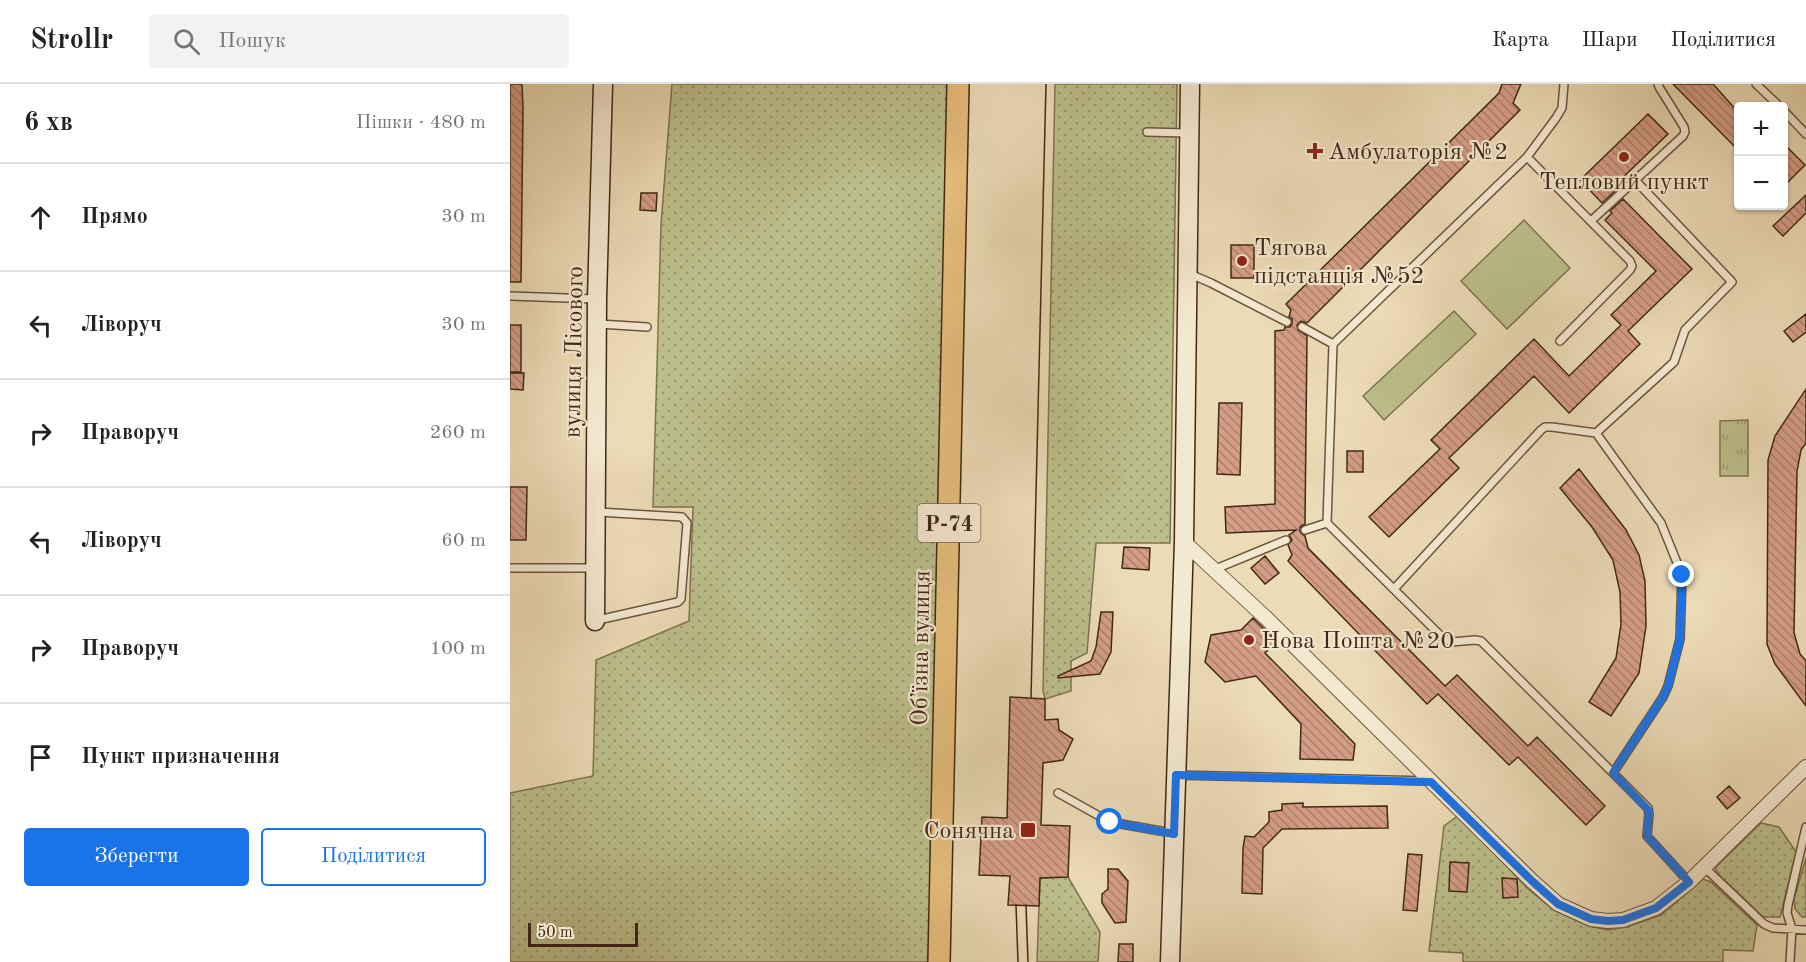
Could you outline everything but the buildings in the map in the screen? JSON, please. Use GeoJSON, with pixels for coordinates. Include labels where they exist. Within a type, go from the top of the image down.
{"type":"FeatureCollection","features":[{"type":"Feature","properties":{"kind":"main road","name":"Обʼїзна вулиця"},"geometry":{"type":"LineString","coordinates":[[939,962],[958,84]]}},
{"type":"Feature","properties":{"kind":"street","name":"вулиця Лісового"},"geometry":{"type":"LineString","coordinates":[[595,621],[597,299],[603,84]]}},
{"type":"Feature","properties":{"kind":"street"},"geometry":{"type":"LineString","coordinates":[[1170,962],[1184,542],[1190,84]]}},
{"type":"Feature","properties":{"kind":"street"},"geometry":{"type":"LineString","coordinates":[[1184,542],[1265,617],[1532,881],[1558,904],[1591,919],[1623,920],[1656,908],[1689,882],[1806,767]]}},
{"type":"Feature","properties":{"kind":"lane"},"geometry":{"type":"LineString","coordinates":[[1564,84],[1562,108],[1527,157],[1333,344],[1327,523],[1442,637],[1451,642],[1481,641],[1649,811],[1647,836],[1689,882]]}},
{"type":"Feature","properties":{"kind":"lane"},"geometry":{"type":"LineString","coordinates":[[1591,220],[1685,132],[1658,84]]}},
{"type":"Feature","properties":{"kind":"lane"},"geometry":{"type":"LineString","coordinates":[[1756,84],[1775,102]]}},
{"type":"Feature","properties":{"kind":"lane"},"geometry":{"type":"LineString","coordinates":[[1788,115],[1806,134]]}},
{"type":"Feature","properties":{"kind":"lane"},"geometry":{"type":"LineString","coordinates":[[1147,132],[1190,133]]}},
{"type":"Feature","properties":{"kind":"lane"},"geometry":{"type":"LineString","coordinates":[[1527,157],[1591,220],[1630,261],[1632,266],[1560,340]]}},
{"type":"Feature","properties":{"kind":"lane"},"geometry":{"type":"LineString","coordinates":[[1596,433],[1674,362],[1685,330],[1732,282],[1635,180]]}},
{"type":"Feature","properties":{"kind":"lane"},"geometry":{"type":"LineString","coordinates":[[1188,273],[1287,322]]}},
{"type":"Feature","properties":{"kind":"lane"},"geometry":{"type":"LineString","coordinates":[[510,296],[597,299]]}},
{"type":"Feature","properties":{"kind":"lane"},"geometry":{"type":"LineString","coordinates":[[597,324],[647,327]]}},
{"type":"Feature","properties":{"kind":"lane"},"geometry":{"type":"LineString","coordinates":[[1302,327],[1333,344]]}},
{"type":"Feature","properties":{"kind":"lane"},"geometry":{"type":"LineString","coordinates":[[1394,589],[1541,430],[1545,427],[1552,427],[1596,433],[1661,524],[1682,575],[1680,639],[1668,686],[1613,773]]}},
{"type":"Feature","properties":{"kind":"lane"},"geometry":{"type":"LineString","coordinates":[[595,512],[682,516],[687,523],[681,599],[678,602],[595,621]]}},
{"type":"Feature","properties":{"kind":"lane"},"geometry":{"type":"LineString","coordinates":[[1305,530],[1327,523]]}},
{"type":"Feature","properties":{"kind":"lane"},"geometry":{"type":"LineString","coordinates":[[1213,570],[1286,540]]}},
{"type":"Feature","properties":{"kind":"lane"},"geometry":{"type":"LineString","coordinates":[[510,568],[595,568]]}},
{"type":"Feature","properties":{"kind":"lane"},"geometry":{"type":"LineString","coordinates":[[1176,775],[1431,782]]}},
{"type":"Feature","properties":{"kind":"lane"},"geometry":{"type":"LineString","coordinates":[[1058,793],[1110,822],[1174,834]]}},
{"type":"Feature","properties":{"kind":"lane"},"geometry":{"type":"LineString","coordinates":[[1790,962],[1792,929],[1787,913],[1806,827]]}},
{"type":"Feature","properties":{"kind":"lane"},"geometry":{"type":"LineString","coordinates":[[1704,867],[1764,924],[1773,928],[1806,930]]}},
{"type":"Feature","properties":{"kind":"green space"},"geometry":{"type":"Polygon","coordinates":[[[672,84],[958,84],[939,962],[510,962],[510,793],[593,776],[596,660],[689,621],[693,507],[653,507],[661,225],[672,84]]]}},
{"type":"Feature","properties":{"kind":"green space"},"geometry":{"type":"Polygon","coordinates":[[[1055,84],[1177,84],[1170,543],[1096,543],[1087,653],[1071,661],[1071,691],[1045,699],[1043,691],[1055,84]]]}},
{"type":"Feature","properties":{"kind":"green space"},"geometry":{"type":"Polygon","coordinates":[[[1524,220],[1570,268],[1507,329],[1461,281],[1524,220]]]}},
{"type":"Feature","properties":{"kind":"green space"},"geometry":{"type":"Polygon","coordinates":[[[1454,311],[1476,334],[1384,420],[1363,396],[1454,311]]]}},
{"type":"Feature","properties":{"kind":"green space"},"geometry":{"type":"Polygon","coordinates":[[[1748,420],[1748,476],[1720,476],[1720,421],[1748,420]]]}},
{"type":"Feature","properties":{"kind":"green space"},"geometry":{"type":"Polygon","coordinates":[[[1459,815],[1527,888],[1554,910],[1589,926],[1608,930],[1626,927],[1661,915],[1703,879],[1711,882],[1757,925],[1753,951],[1723,950],[1723,962],[1463,962],[1463,953],[1429,951],[1444,826],[1459,815]]]}},
{"type":"Feature","properties":{"kind":"green space"},"geometry":{"type":"Polygon","coordinates":[[[1761,823],[1779,827],[1796,852],[1780,917],[1763,917],[1718,874],[1715,868],[1761,823]]]}},
{"type":"Feature","properties":{"kind":"green space"},"geometry":{"type":"Polygon","coordinates":[[[1806,858],[1806,917],[1802,917],[1795,909],[1794,899],[1806,858]]]}},
{"type":"Feature","properties":{"kind":"green space"},"geometry":{"type":"Polygon","coordinates":[[[1068,877],[1100,932],[1098,962],[1037,962],[1040,878],[1068,877]]]}},
{"type":"Feature","properties":{"kind":"tram line"},"geometry":{"type":"LineString","coordinates":[[1031,698],[1046,84]]}},
{"type":"Feature","properties":{"kind":"tram line"},"geometry":{"type":"LineString","coordinates":[[1016,905],[1018,962]]}},
{"type":"Feature","properties":{"kind":"tram line"},"geometry":{"type":"LineString","coordinates":[[1026,905],[1028,962]]}},
{"type":"Feature","properties":{"kind":"place","name":"Амбулаторія №2"},"geometry":{"type":"Point","coordinates":[1315,151]}},
{"type":"Feature","properties":{"kind":"place","name":"Тепловий пункт"},"geometry":{"type":"Point","coordinates":[1624,157]}},
{"type":"Feature","properties":{"kind":"place","name":"Тягова підстанція №52"},"geometry":{"type":"Point","coordinates":[1242,261]}},
{"type":"Feature","properties":{"kind":"place","name":"Нова Пошта №20"},"geometry":{"type":"Point","coordinates":[1249,640]}},
{"type":"Feature","properties":{"kind":"place","name":"Сонячна"},"geometry":{"type":"Point","coordinates":[1028,830]}},
{"type":"Feature","properties":{"kind":"route"},"geometry":{"type":"LineString","coordinates":[[1110,822],[1174,834],[1176,775],[1431,782],[1558,904],[1591,919],[1608,921],[1623,920],[1656,908],[1689,882],[1647,836],[1649,811],[1613,773],[1668,686],[1680,639],[1682,575]]}}]}
